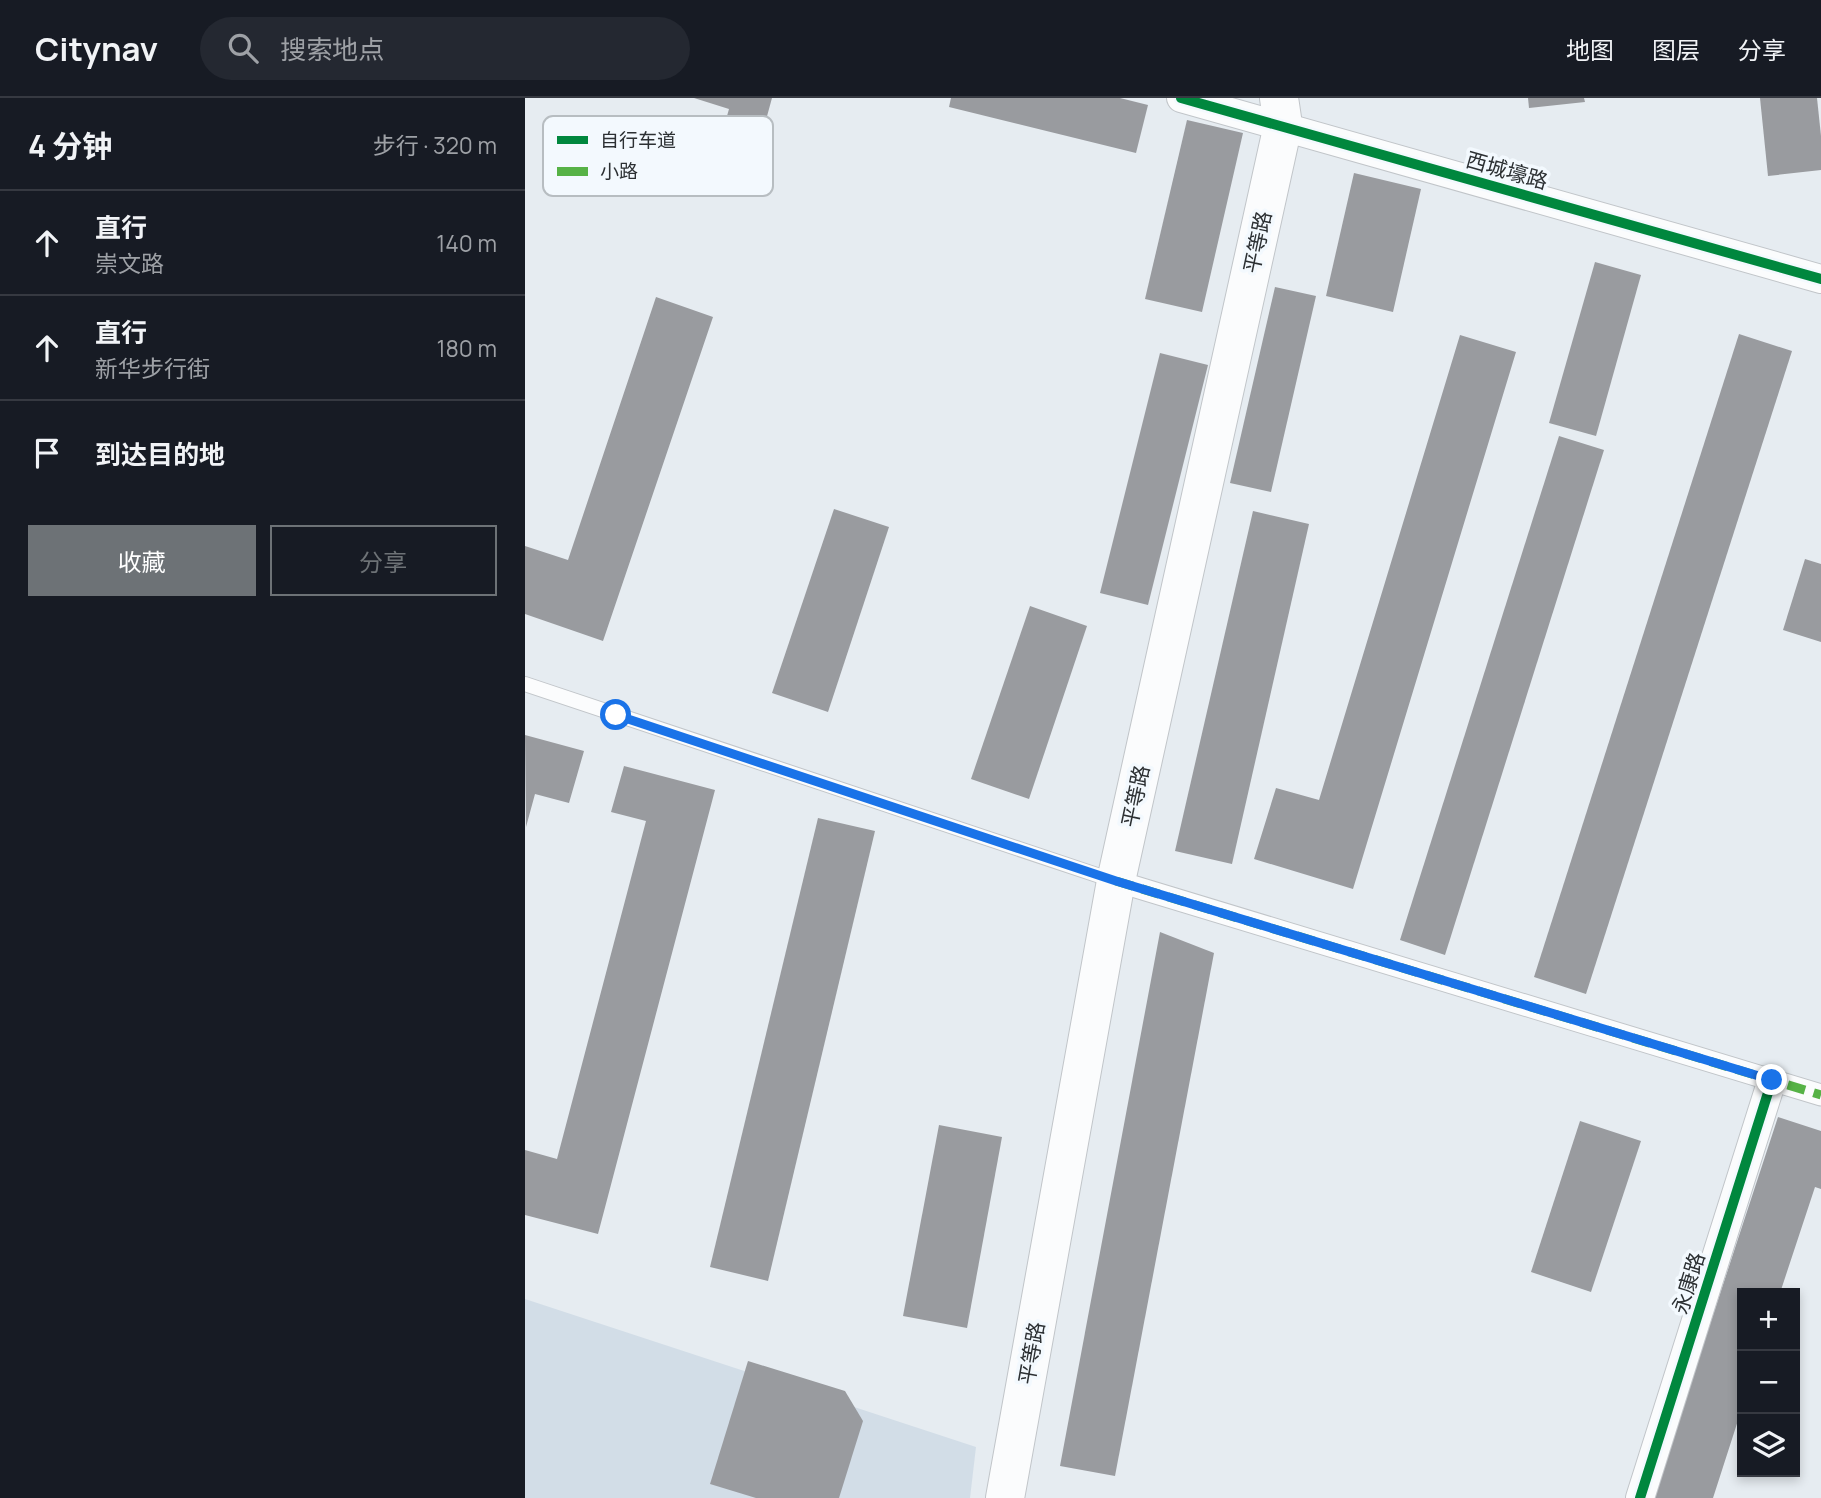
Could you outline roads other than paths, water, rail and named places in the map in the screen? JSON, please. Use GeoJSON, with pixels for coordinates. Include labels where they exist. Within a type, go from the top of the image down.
{"type":"FeatureCollection","features":[{"type":"Feature","properties":{"kind":"main road","name":"平等路"},"geometry":{"type":"LineString","coordinates":[[1005,1498],[1116,881],[1281,112]]}},
{"type":"Feature","properties":{"kind":"street","name":"西城壕路"},"geometry":{"type":"LineString","coordinates":[[1181,98],[1281,112],[1821,279]]}},
{"type":"Feature","properties":{"kind":"street"},"geometry":{"type":"LineString","coordinates":[[1116,881],[1821,1094]]}},
{"type":"Feature","properties":{"kind":"street","name":"永康路"},"geometry":{"type":"LineString","coordinates":[[1640,1498],[1772,1080]]}},
{"type":"Feature","properties":{"kind":"lane"},"geometry":{"type":"LineString","coordinates":[[525,684],[1116,881]]}}]}
